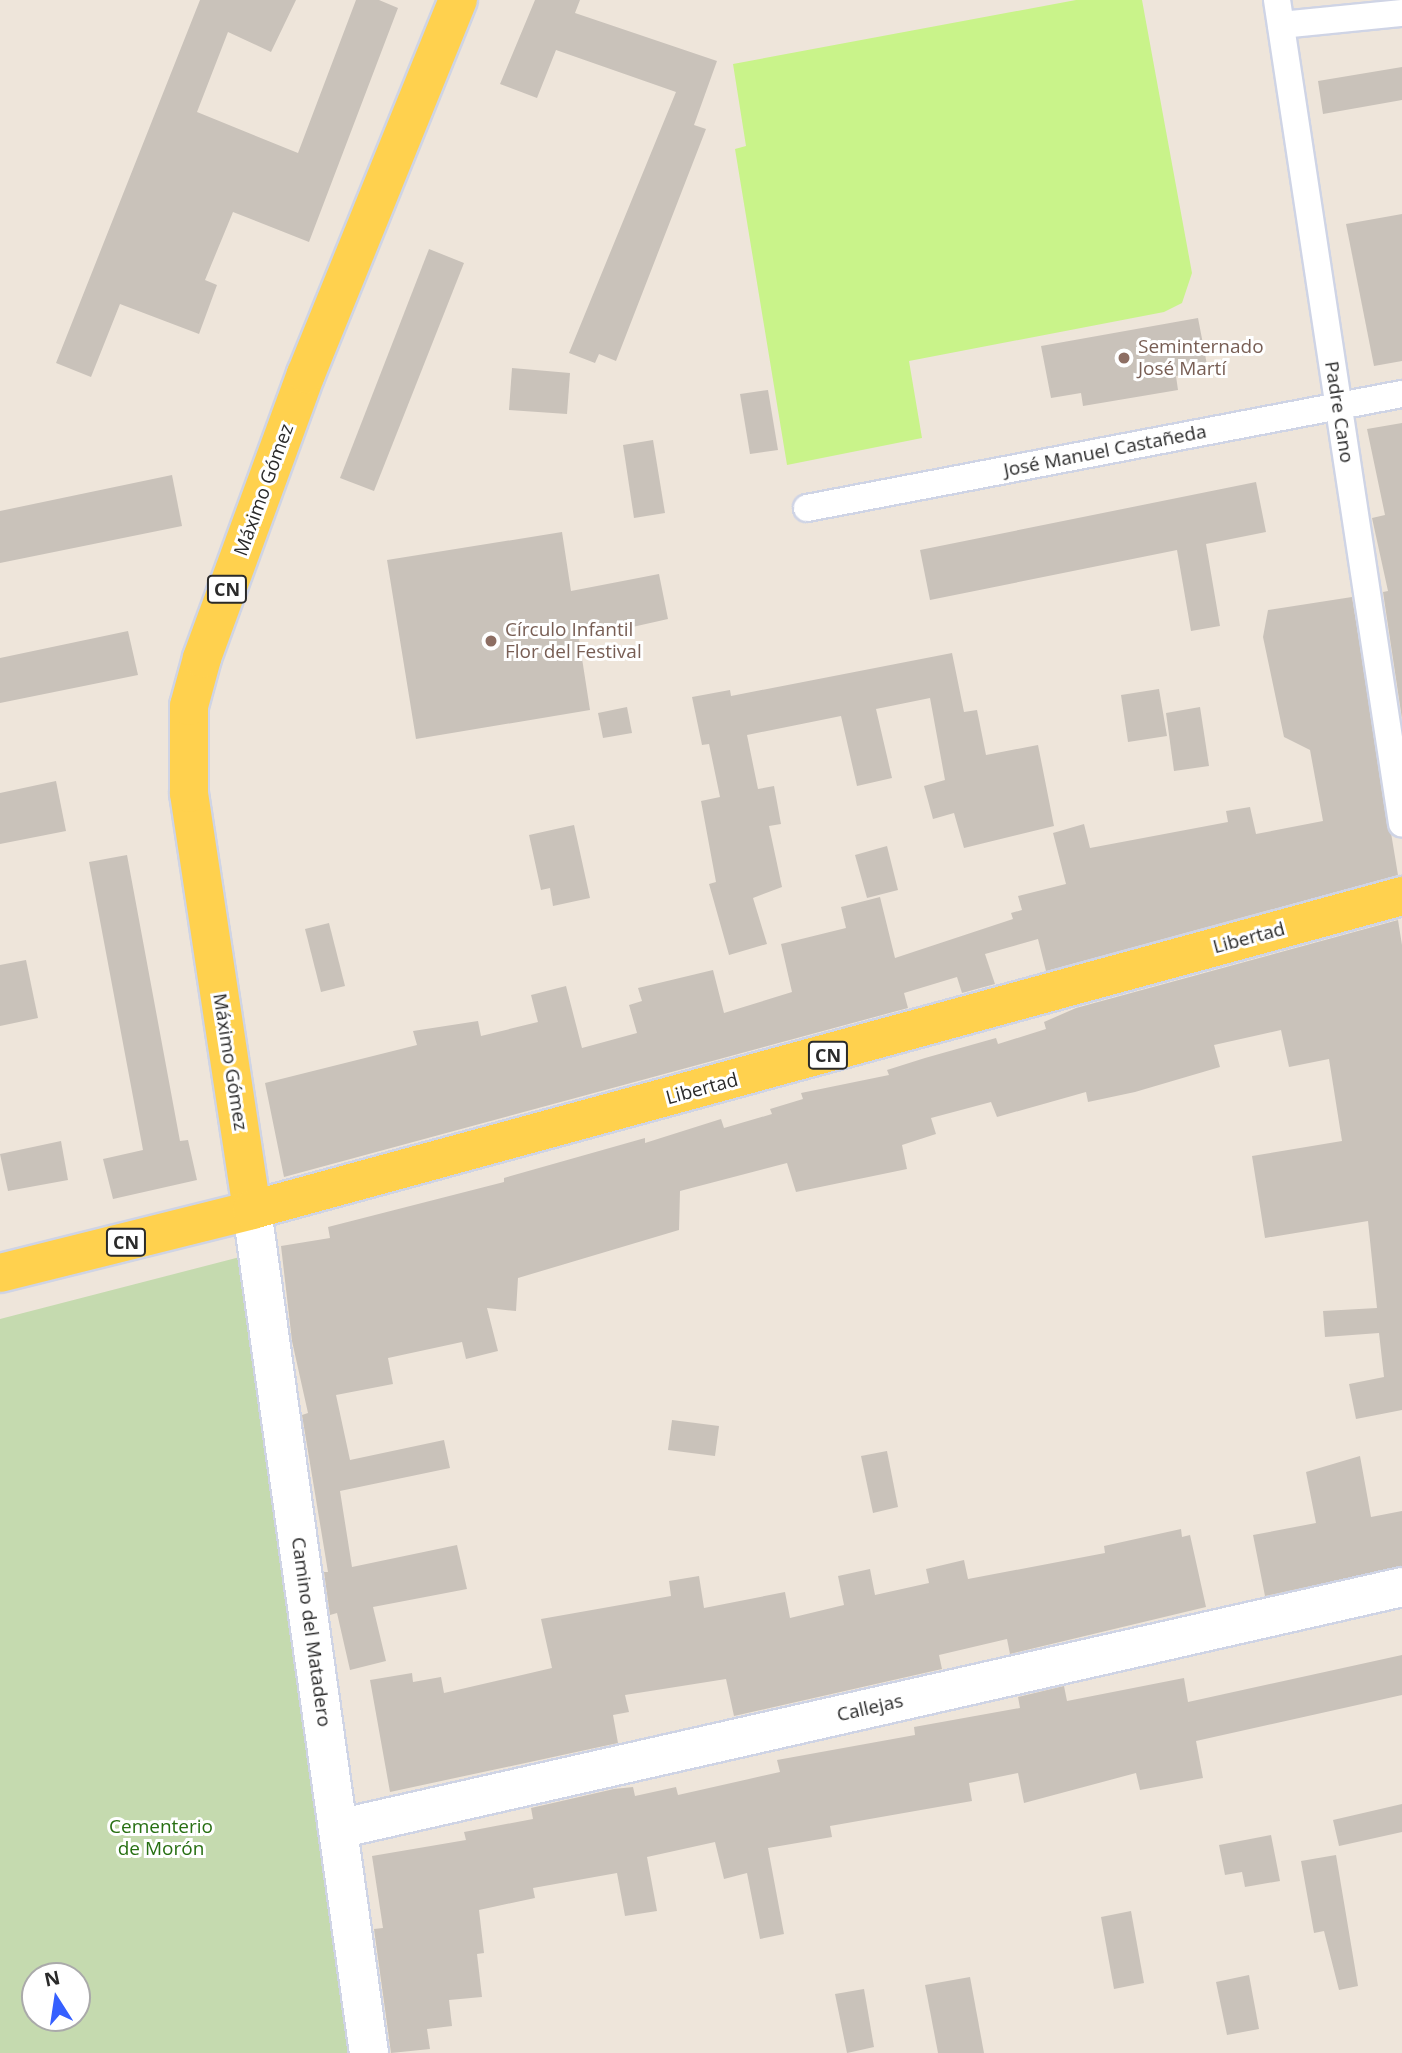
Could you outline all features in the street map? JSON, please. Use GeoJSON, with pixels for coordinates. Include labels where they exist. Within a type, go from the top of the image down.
{"type":"FeatureCollection","features":[{"type":"Feature","properties":{"kind":"main road","name":"Máximo Gómez"},"geometry":{"type":"LineString","coordinates":[[253,1210],[189,793],[190,706],[202,658],[306,374],[458,0]]}},
{"type":"Feature","properties":{"kind":"main road","name":"Libertad"},"geometry":{"type":"LineString","coordinates":[[0,1273],[253,1210],[1402,896]]}},
{"type":"Feature","properties":{"kind":"main road","name":"Camino del Matadero"},"geometry":{"type":"LineString","coordinates":[[253,1210],[369,2053]]}},
{"type":"Feature","properties":{"kind":"main road","name":"Callejas"},"geometry":{"type":"LineString","coordinates":[[338,1829],[1402,1587]]}},
{"type":"Feature","properties":{"kind":"street"},"geometry":{"type":"LineString","coordinates":[[1279,13],[1402,13]]}},
{"type":"Feature","properties":{"kind":"street","name":"Padre Cano"},"geometry":{"type":"LineString","coordinates":[[1279,13],[1402,824]]}},
{"type":"Feature","properties":{"kind":"street","name":"José Manuel Castañeda"},"geometry":{"type":"LineString","coordinates":[[807,508],[1402,394]]}},
{"type":"Feature","properties":{"kind":"green space"},"geometry":{"type":"Polygon","coordinates":[[[1076,0],[1142,0],[1192,273],[1182,303],[1164,312],[909,361],[922,438],[787,465],[735,149],[746,146],[733,64],[1076,0]]]}},
{"type":"Feature","properties":{"kind":"green space","name":"Cementerio de Morón"},"geometry":{"type":"Polygon","coordinates":[[[240,1257],[355,2053],[0,2053],[0,1319],[240,1257]]]}},
{"type":"Feature","properties":{"kind":"building"},"geometry":{"type":"Polygon","coordinates":[[[200,0],[296,0],[271,52],[228,32],[197,112],[298,153],[356,0],[379,0],[398,8],[309,242],[233,212],[205,280],[217,285],[199,334],[120,304],[91,377],[56,363],[200,0]]]}},
{"type":"Feature","properties":{"kind":"building"},"geometry":{"type":"Polygon","coordinates":[[[535,0],[580,0],[575,13],[717,61],[694,125],[706,129],[616,361],[599,354],[595,363],[569,353],[676,92],[556,50],[537,98],[500,84],[535,0]]]}},
{"type":"Feature","properties":{"kind":"building"},"geometry":{"type":"Polygon","coordinates":[[[1402,67],[1402,100],[1323,114],[1318,81],[1402,67]]]}},
{"type":"Feature","properties":{"kind":"building"},"geometry":{"type":"Polygon","coordinates":[[[1402,214],[1402,361],[1374,366],[1346,224],[1402,214]]]}},
{"type":"Feature","properties":{"kind":"building"},"geometry":{"type":"Polygon","coordinates":[[[429,249],[464,263],[374,491],[340,478],[429,249]]]}},
{"type":"Feature","properties":{"kind":"building","name":"Seminternado José Martí"},"geometry":{"type":"Polygon","coordinates":[[[1198,318],[1208,370],[1176,376],[1178,390],[1083,406],[1081,393],[1051,398],[1041,346],[1198,318]]]}},
{"type":"Feature","properties":{"kind":"building"},"geometry":{"type":"Polygon","coordinates":[[[512,368],[570,373],[567,414],[509,410],[512,368]]]}},
{"type":"Feature","properties":{"kind":"building"},"geometry":{"type":"Polygon","coordinates":[[[768,390],[778,450],[750,454],[740,394],[768,390]]]}},
{"type":"Feature","properties":{"kind":"building"},"geometry":{"type":"Polygon","coordinates":[[[1402,423],[1402,719],[1383,592],[1388,591],[1372,518],[1385,515],[1367,429],[1402,423]]]}},
{"type":"Feature","properties":{"kind":"building"},"geometry":{"type":"Polygon","coordinates":[[[653,440],[665,513],[634,518],[623,445],[653,440]]]}},
{"type":"Feature","properties":{"kind":"building"},"geometry":{"type":"Polygon","coordinates":[[[172,475],[182,526],[0,563],[0,511],[172,475]]]}},
{"type":"Feature","properties":{"kind":"building"},"geometry":{"type":"Polygon","coordinates":[[[1256,482],[1266,532],[1206,544],[1220,626],[1191,631],[1177,550],[930,600],[920,550],[1256,482]]]}},
{"type":"Feature","properties":{"kind":"building"},"geometry":{"type":"Polygon","coordinates":[[[562,532],[571,591],[659,574],[668,619],[579,639],[590,710],[416,739],[387,560],[562,532]]]}},
{"type":"Feature","properties":{"kind":"building"},"geometry":{"type":"Polygon","coordinates":[[[1352,597],[1398,875],[1046,971],[1038,939],[985,954],[995,984],[962,993],[957,977],[904,993],[908,1008],[284,1177],[265,1083],[417,1045],[413,1031],[478,1021],[481,1036],[538,1022],[531,995],[566,986],[582,1048],[637,1033],[629,1005],[642,1001],[638,988],[713,970],[724,1013],[792,992],[781,944],[846,928],[841,907],[880,897],[895,958],[1013,919],[1011,913],[1022,910],[1018,896],[1066,884],[1053,833],[1084,824],[1090,848],[1228,822],[1226,811],[1250,807],[1256,834],[1323,821],[1310,750],[1284,737],[1263,637],[1268,610],[1352,597]]]}},
{"type":"Feature","properties":{"kind":"building"},"geometry":{"type":"Polygon","coordinates":[[[128,631],[138,675],[0,703],[0,658],[128,631]]]}},
{"type":"Feature","properties":{"kind":"building"},"geometry":{"type":"Polygon","coordinates":[[[952,653],[964,712],[977,710],[986,755],[1038,745],[1054,826],[964,848],[954,813],[933,819],[924,786],[945,780],[930,698],[876,709],[892,778],[857,786],[841,716],[747,735],[758,789],[774,786],[781,824],[769,826],[782,887],[753,898],[767,944],[729,955],[709,884],[716,882],[701,801],[720,797],[709,744],[702,745],[692,697],[730,690],[731,696],[952,653]]]}},
{"type":"Feature","properties":{"kind":"building"},"geometry":{"type":"Polygon","coordinates":[[[1159,689],[1167,736],[1128,742],[1121,695],[1159,689]]]}},
{"type":"Feature","properties":{"kind":"building"},"geometry":{"type":"Polygon","coordinates":[[[627,707],[632,733],[603,738],[598,713],[627,707]]]}},
{"type":"Feature","properties":{"kind":"building"},"geometry":{"type":"Polygon","coordinates":[[[1200,707],[1209,766],[1174,771],[1166,713],[1200,707]]]}},
{"type":"Feature","properties":{"kind":"building"},"geometry":{"type":"Polygon","coordinates":[[[56,781],[66,831],[0,844],[0,793],[56,781]]]}},
{"type":"Feature","properties":{"kind":"building"},"geometry":{"type":"Polygon","coordinates":[[[574,825],[590,898],[553,906],[550,888],[541,890],[529,835],[574,825]]]}},
{"type":"Feature","properties":{"kind":"building"},"geometry":{"type":"Polygon","coordinates":[[[887,846],[898,890],[867,898],[855,855],[887,846]]]}},
{"type":"Feature","properties":{"kind":"building"},"geometry":{"type":"Polygon","coordinates":[[[127,855],[180,1141],[188,1140],[197,1180],[113,1199],[103,1159],[143,1150],[89,862],[127,855]]]}},
{"type":"Feature","properties":{"kind":"building"},"geometry":{"type":"Polygon","coordinates":[[[1398,920],[1402,945],[1402,1410],[1356,1419],[1349,1384],[1384,1377],[1379,1333],[1325,1337],[1323,1311],[1377,1308],[1368,1221],[1265,1238],[1252,1156],[1342,1141],[1329,1059],[1289,1067],[1281,1030],[1214,1045],[1220,1067],[1135,1092],[1088,1102],[1086,1092],[997,1117],[991,1102],[931,1118],[936,1134],[902,1145],[907,1169],[796,1192],[787,1163],[680,1191],[679,1230],[518,1278],[516,1311],[487,1308],[498,1351],[466,1359],[462,1342],[388,1358],[393,1384],[336,1395],[350,1460],[444,1440],[450,1468],[340,1491],[352,1567],[457,1545],[467,1589],[373,1607],[386,1661],[350,1670],[337,1613],[330,1615],[324,1572],[328,1572],[302,1415],[308,1413],[292,1341],[281,1246],[330,1238],[328,1227],[504,1182],[504,1178],[645,1138],[645,1143],[721,1119],[724,1128],[772,1114],[770,1109],[803,1099],[801,1093],[889,1075],[887,1070],[996,1038],[998,1044],[1046,1029],[1044,1022],[1076,1008],[1398,920]]]}},
{"type":"Feature","properties":{"kind":"building"},"geometry":{"type":"Polygon","coordinates":[[[329,923],[345,986],[321,992],[305,929],[329,923]]]}},
{"type":"Feature","properties":{"kind":"building"},"geometry":{"type":"Polygon","coordinates":[[[26,960],[38,1018],[0,1026],[0,965],[26,960]]]}},
{"type":"Feature","properties":{"kind":"building"},"geometry":{"type":"Polygon","coordinates":[[[61,1141],[68,1180],[8,1191],[0,1154],[61,1141]]]}},
{"type":"Feature","properties":{"kind":"building"},"geometry":{"type":"Polygon","coordinates":[[[672,1420],[719,1426],[715,1456],[668,1450],[672,1420]]]}},
{"type":"Feature","properties":{"kind":"building"},"geometry":{"type":"Polygon","coordinates":[[[887,1451],[898,1507],[873,1513],[861,1456],[887,1451]]]}},
{"type":"Feature","properties":{"kind":"building"},"geometry":{"type":"Polygon","coordinates":[[[1360,1456],[1371,1517],[1402,1511],[1402,1566],[1265,1596],[1253,1535],[1316,1523],[1306,1472],[1360,1456]]]}},
{"type":"Feature","properties":{"kind":"building"},"geometry":{"type":"Polygon","coordinates":[[[1181,1529],[1182,1537],[1190,1535],[1206,1607],[1010,1654],[1007,1639],[939,1655],[942,1669],[734,1716],[726,1679],[625,1695],[629,1712],[613,1715],[618,1743],[390,1792],[370,1680],[412,1673],[413,1682],[441,1677],[444,1693],[552,1668],[541,1619],[671,1596],[669,1581],[699,1576],[704,1608],[785,1592],[790,1618],[844,1605],[838,1576],[870,1569],[875,1595],[929,1583],[926,1569],[964,1560],[968,1579],[1105,1553],[1104,1546],[1181,1529]]]}},
{"type":"Feature","properties":{"kind":"building"},"geometry":{"type":"Polygon","coordinates":[[[1402,1655],[1402,1695],[1196,1741],[1203,1778],[1140,1790],[1136,1773],[1024,1803],[1018,1773],[969,1783],[972,1801],[830,1826],[832,1837],[768,1848],[784,1934],[760,1939],[747,1873],[724,1879],[715,1842],[647,1857],[657,1911],[625,1916],[617,1873],[533,1888],[535,1898],[479,1910],[484,1953],[477,1954],[482,1997],[449,2000],[452,2026],[427,2029],[430,2049],[391,2053],[374,1929],[383,1928],[372,1856],[466,1840],[464,1832],[533,1819],[531,1808],[614,1789],[633,1787],[635,1796],[676,1787],[678,1795],[780,1772],[777,1760],[915,1735],[914,1727],[1020,1708],[1018,1697],[1064,1686],[1067,1701],[1184,1678],[1188,1702],[1402,1655]]]}},
{"type":"Feature","properties":{"kind":"building"},"geometry":{"type":"Polygon","coordinates":[[[1402,1804],[1402,1832],[1339,1846],[1333,1820],[1402,1804]]]}},
{"type":"Feature","properties":{"kind":"building"},"geometry":{"type":"Polygon","coordinates":[[[1271,1835],[1280,1881],[1245,1887],[1242,1872],[1225,1875],[1219,1845],[1271,1835]]]}},
{"type":"Feature","properties":{"kind":"building"},"geometry":{"type":"Polygon","coordinates":[[[1336,1855],[1358,1986],[1339,1990],[1324,1931],[1314,1933],[1301,1861],[1336,1855]]]}},
{"type":"Feature","properties":{"kind":"building"},"geometry":{"type":"Polygon","coordinates":[[[1131,1911],[1144,1983],[1114,1989],[1101,1917],[1131,1911]]]}},
{"type":"Feature","properties":{"kind":"building"},"geometry":{"type":"Polygon","coordinates":[[[1249,1975],[1259,2029],[1227,2035],[1216,1982],[1249,1975]]]}},
{"type":"Feature","properties":{"kind":"building"},"geometry":{"type":"Polygon","coordinates":[[[970,1977],[984,2053],[938,2053],[925,1985],[970,1977]]]}},
{"type":"Feature","properties":{"kind":"building"},"geometry":{"type":"Polygon","coordinates":[[[864,1989],[874,2047],[847,2053],[835,1994],[864,1989]]]}},
{"type":"Feature","properties":{"kind":"place","name":"Seminternado José Martí"},"geometry":{"type":"Point","coordinates":[1124,358]}},
{"type":"Feature","properties":{"kind":"place","name":"Círculo Infantil Flor del Festival"},"geometry":{"type":"Point","coordinates":[491,641]}}]}
